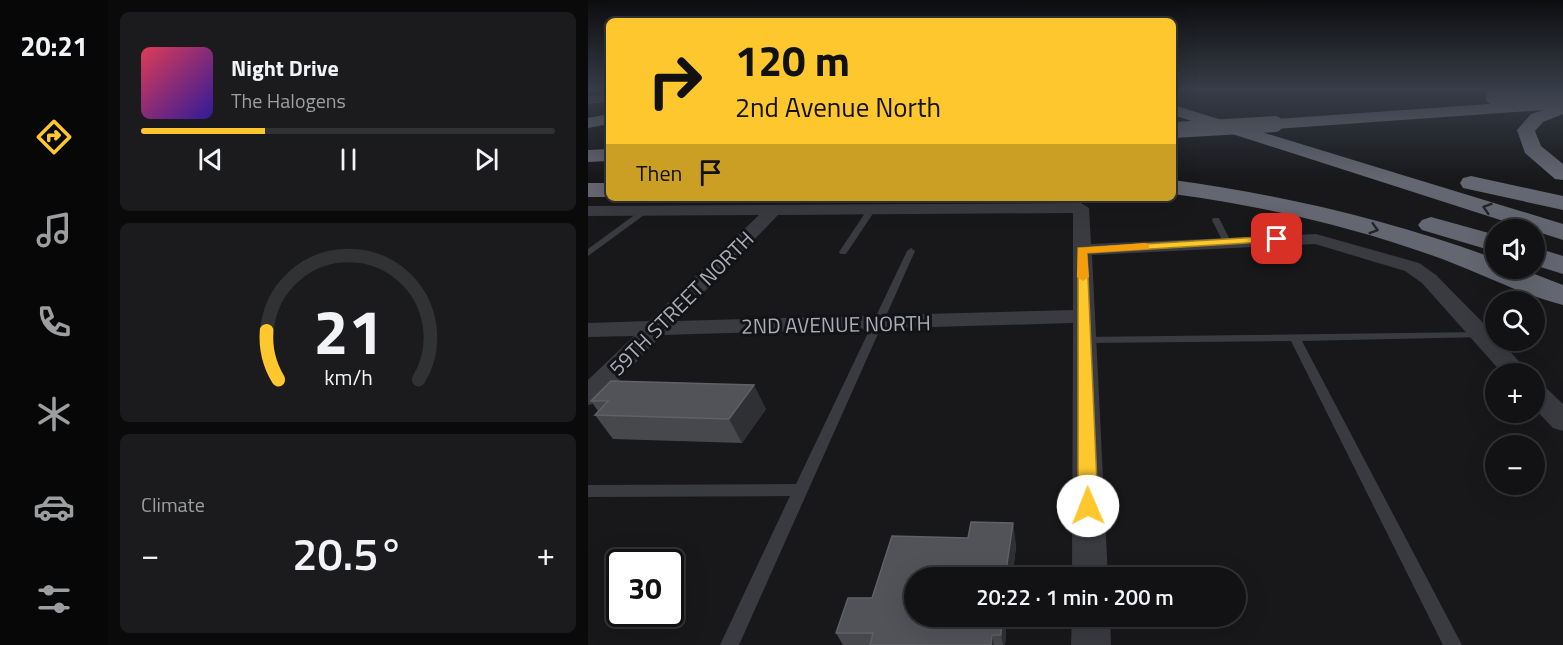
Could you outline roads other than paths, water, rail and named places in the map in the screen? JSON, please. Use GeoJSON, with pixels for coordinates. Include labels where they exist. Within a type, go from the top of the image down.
{"type":"FeatureCollection","features":[{"type":"Feature","properties":{"kind":"highway"},"geometry":{"type":"LineString","coordinates":[[1200,119],[1237,122],[1263,119]]}},
{"type":"Feature","properties":{"kind":"highway"},"geometry":{"type":"LineString","coordinates":[[1222,119],[1563,203]]}},
{"type":"Feature","properties":{"kind":"highway"},"geometry":{"type":"LineString","coordinates":[[1176,130],[1318,119]]}},
{"type":"Feature","properties":{"kind":"highway"},"geometry":{"type":"LineString","coordinates":[[1536,119],[1526,130],[1532,149],[1563,174]]}},
{"type":"Feature","properties":{"kind":"highway"},"geometry":{"type":"LineString","coordinates":[[588,123],[606,120]]}},
{"type":"Feature","properties":{"kind":"highway"},"geometry":{"type":"LineString","coordinates":[[1237,122],[1563,232]]}},
{"type":"Feature","properties":{"kind":"highway"},"geometry":{"type":"LineString","coordinates":[[1176,123],[1485,226]]}},
{"type":"Feature","properties":{"kind":"highway"},"geometry":{"type":"LineString","coordinates":[[588,156],[606,155]]}},
{"type":"Feature","properties":{"kind":"highway"},"geometry":{"type":"LineString","coordinates":[[588,169],[606,168]]}},
{"type":"Feature","properties":{"kind":"highway"},"geometry":{"type":"LineString","coordinates":[[1176,176],[1295,191],[1400,216],[1485,241]]}},
{"type":"Feature","properties":{"kind":"highway"},"geometry":{"type":"LineString","coordinates":[[1176,187],[1213,192],[1324,214],[1423,243],[1563,296]]}},
{"type":"Feature","properties":{"kind":"highway"},"geometry":{"type":"LineString","coordinates":[[588,190],[606,190]]}},
{"type":"Feature","properties":{"kind":"highway"},"geometry":{"type":"LineString","coordinates":[[1545,247],[1563,253]]}},
{"type":"Feature","properties":{"kind":"highway"},"geometry":{"type":"LineString","coordinates":[[1545,259],[1563,265]]}},
{"type":"Feature","properties":{"kind":"street"},"geometry":{"type":"LineString","coordinates":[[588,211],[1081,208],[1090,567]]}},
{"type":"Feature","properties":{"kind":"street","name":"59TH STREET NORTH"},"geometry":{"type":"LineString","coordinates":[[588,396],[774,209]]}},
{"type":"Feature","properties":{"kind":"street"},"geometry":{"type":"LineString","coordinates":[[1082,250],[1316,239],[1412,267],[1429,279],[1507,363]]}},
{"type":"Feature","properties":{"kind":"street","name":"2ND AVENUE NORTH"},"geometry":{"type":"LineString","coordinates":[[588,330],[878,323],[1084,328]]}},
{"type":"Feature","properties":{"kind":"street"},"geometry":{"type":"LineString","coordinates":[[1545,402],[1563,421]]}},
{"type":"Feature","properties":{"kind":"street"},"geometry":{"type":"LineString","coordinates":[[1091,627],[1091,645]]}},
{"type":"Feature","properties":{"kind":"lane"},"geometry":{"type":"LineString","coordinates":[[843,252],[872,209]]}},
{"type":"Feature","properties":{"kind":"lane"},"geometry":{"type":"LineString","coordinates":[[588,252],[647,210]]}},
{"type":"Feature","properties":{"kind":"lane"},"geometry":{"type":"LineString","coordinates":[[1216,220],[1227,242]]}},
{"type":"Feature","properties":{"kind":"lane"},"geometry":{"type":"LineString","coordinates":[[729,645],[911,251]]}},
{"type":"Feature","properties":{"kind":"lane"},"geometry":{"type":"LineString","coordinates":[[1084,328],[1296,338],[1480,335]]}},
{"type":"Feature","properties":{"kind":"lane"},"geometry":{"type":"LineString","coordinates":[[1296,338],[1453,645]]}},
{"type":"Feature","properties":{"kind":"lane"},"geometry":{"type":"LineString","coordinates":[[588,491],[801,490]]}}]}
